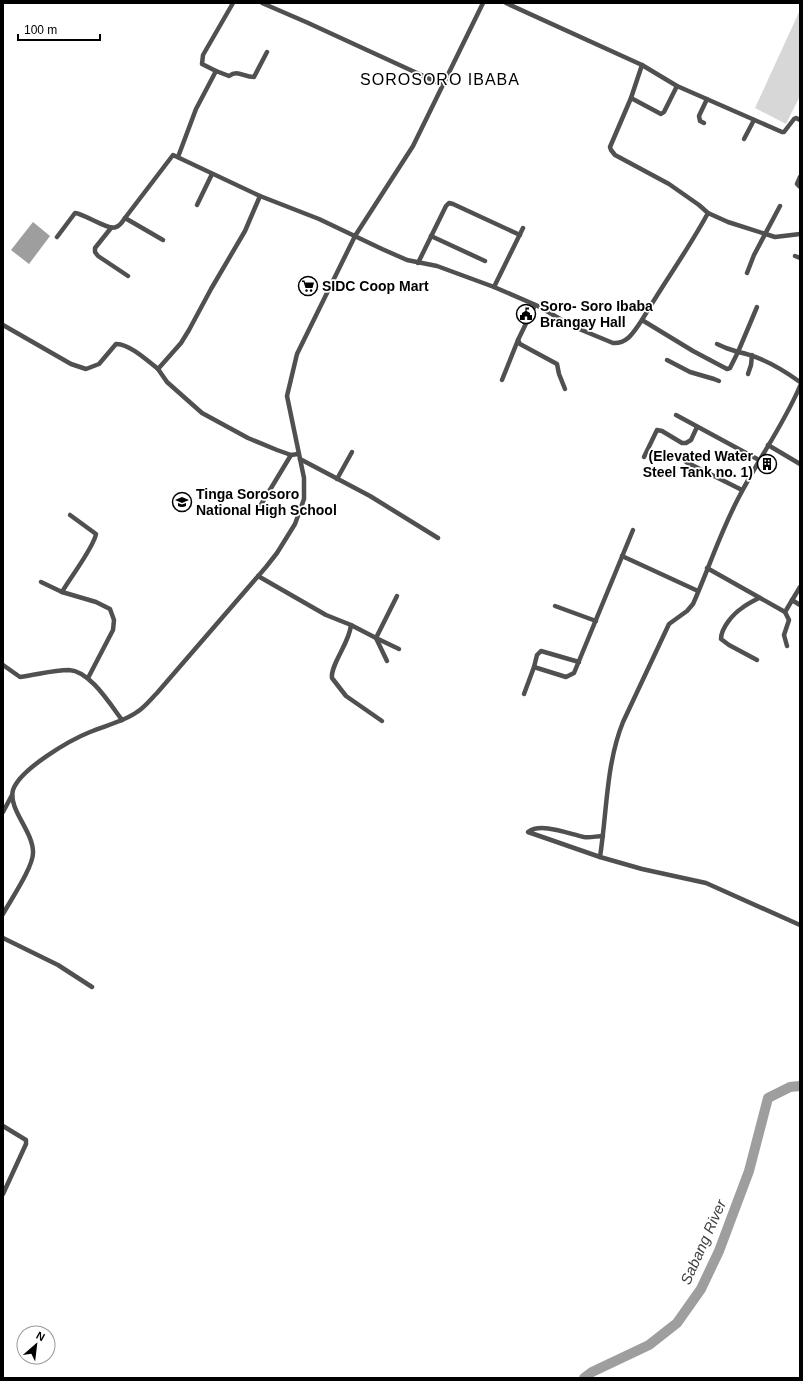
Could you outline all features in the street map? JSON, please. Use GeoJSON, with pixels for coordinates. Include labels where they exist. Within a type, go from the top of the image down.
{"type":"FeatureCollection","features":[{"type":"Feature","properties":{"kind":"street"},"geometry":{"type":"LineString","coordinates":[[233,3],[202,60],[202,64],[229,76],[238,72],[247,77],[254,77],[267,52]]}},
{"type":"Feature","properties":{"kind":"street"},"geometry":{"type":"LineString","coordinates":[[262,3],[443,85]]}},
{"type":"Feature","properties":{"kind":"street"},"geometry":{"type":"LineString","coordinates":[[3,812],[18,781],[40,760],[87,733],[122,720],[137,712],[157,693],[277,553],[295,524],[304,499],[304,478],[287,396],[297,354],[356,236],[413,146],[483,3]]}},
{"type":"Feature","properties":{"kind":"street"},"geometry":{"type":"LineString","coordinates":[[506,3],[642,65],[677,86],[782,132],[784,132],[794,119],[796,118],[800,120]]}},
{"type":"Feature","properties":{"kind":"street"},"geometry":{"type":"LineString","coordinates":[[642,65],[631,98],[610,146],[615,155],[669,184],[699,204],[708,213],[728,222],[765,234],[781,237],[800,234]]}},
{"type":"Feature","properties":{"kind":"street"},"geometry":{"type":"LineString","coordinates":[[178,157],[196,110],[216,71]]}},
{"type":"Feature","properties":{"kind":"street"},"geometry":{"type":"LineString","coordinates":[[631,98],[661,114],[664,112],[677,86]]}},
{"type":"Feature","properties":{"kind":"street"},"geometry":{"type":"LineString","coordinates":[[704,123],[700,121],[699,116],[707,99]]}},
{"type":"Feature","properties":{"kind":"street"},"geometry":{"type":"LineString","coordinates":[[744,139],[754,120]]}},
{"type":"Feature","properties":{"kind":"street"},"geometry":{"type":"LineString","coordinates":[[57,238],[75,213],[86,216],[111,228],[117,227],[173,155],[260,196],[309,214],[388,252],[418,263],[437,266],[494,287],[535,305],[572,326],[618,343],[625,341],[630,337],[642,320],[658,291],[697,233],[708,213]]}},
{"type":"Feature","properties":{"kind":"street"},"geometry":{"type":"LineString","coordinates":[[197,205],[212,174]]}},
{"type":"Feature","properties":{"kind":"street"},"geometry":{"type":"LineString","coordinates":[[800,177],[797,184],[800,187]]}},
{"type":"Feature","properties":{"kind":"street"},"geometry":{"type":"LineString","coordinates":[[158,369],[181,343],[189,330],[245,231],[260,196]]}},
{"type":"Feature","properties":{"kind":"street"},"geometry":{"type":"LineString","coordinates":[[418,263],[430,236],[449,203],[520,235]]}},
{"type":"Feature","properties":{"kind":"street"},"geometry":{"type":"LineString","coordinates":[[747,272],[754,255],[780,206]]}},
{"type":"Feature","properties":{"kind":"street"},"geometry":{"type":"LineString","coordinates":[[125,218],[163,240]]}},
{"type":"Feature","properties":{"kind":"street"},"geometry":{"type":"LineString","coordinates":[[111,228],[94,250],[98,256],[128,276]]}},
{"type":"Feature","properties":{"kind":"street"},"geometry":{"type":"LineString","coordinates":[[494,287],[523,228]]}},
{"type":"Feature","properties":{"kind":"street"},"geometry":{"type":"LineString","coordinates":[[430,236],[485,261]]}},
{"type":"Feature","properties":{"kind":"street"},"geometry":{"type":"LineString","coordinates":[[795,256],[800,258]]}},
{"type":"Feature","properties":{"kind":"street"},"geometry":{"type":"LineString","coordinates":[[502,380],[518,340],[535,305]]}},
{"type":"Feature","properties":{"kind":"street"},"geometry":{"type":"LineString","coordinates":[[642,320],[693,352],[727,369],[730,368],[738,352],[757,307]]}},
{"type":"Feature","properties":{"kind":"street"},"geometry":{"type":"LineString","coordinates":[[3,325],[71,364],[86,369],[98,364],[116,344],[120,344],[141,356],[158,369],[167,382],[202,414],[248,438],[299,457],[370,496],[438,538]]}},
{"type":"Feature","properties":{"kind":"street"},"geometry":{"type":"LineString","coordinates":[[518,340],[520,344],[557,364],[564,390]]}},
{"type":"Feature","properties":{"kind":"street"},"geometry":{"type":"LineString","coordinates":[[717,344],[738,352],[752,355],[800,382]]}},
{"type":"Feature","properties":{"kind":"street"},"geometry":{"type":"LineString","coordinates":[[748,374],[752,355]]}},
{"type":"Feature","properties":{"kind":"street"},"geometry":{"type":"LineString","coordinates":[[667,360],[690,372],[719,381]]}},
{"type":"Feature","properties":{"kind":"street"},"geometry":{"type":"LineString","coordinates":[[600,857],[607,797],[618,736],[645,673],[669,624],[686,611],[692,604],[725,524],[742,490],[784,418],[800,386]]}},
{"type":"Feature","properties":{"kind":"street"},"geometry":{"type":"LineString","coordinates":[[676,416],[759,460]]}},
{"type":"Feature","properties":{"kind":"street"},"geometry":{"type":"LineString","coordinates":[[644,457],[657,430],[662,431],[682,443],[686,443],[691,440],[697,427]]}},
{"type":"Feature","properties":{"kind":"street"},"geometry":{"type":"LineString","coordinates":[[768,445],[800,464]]}},
{"type":"Feature","properties":{"kind":"street"},"geometry":{"type":"LineString","coordinates":[[337,479],[352,452]]}},
{"type":"Feature","properties":{"kind":"street"},"geometry":{"type":"LineString","coordinates":[[259,508],[291,455]]}},
{"type":"Feature","properties":{"kind":"street"},"geometry":{"type":"LineString","coordinates":[[686,462],[742,490]]}},
{"type":"Feature","properties":{"kind":"street"},"geometry":{"type":"LineString","coordinates":[[62,592],[86,554],[96,534],[70,515]]}},
{"type":"Feature","properties":{"kind":"street"},"geometry":{"type":"LineString","coordinates":[[534,667],[566,677],[574,674],[633,530]]}},
{"type":"Feature","properties":{"kind":"street"},"geometry":{"type":"LineString","coordinates":[[622,556],[698,591]]}},
{"type":"Feature","properties":{"kind":"street"},"geometry":{"type":"LineString","coordinates":[[707,568],[785,612],[789,620],[784,635],[787,646]]}},
{"type":"Feature","properties":{"kind":"street"},"geometry":{"type":"LineString","coordinates":[[258,576],[326,615],[351,625],[399,649]]}},
{"type":"Feature","properties":{"kind":"street"},"geometry":{"type":"LineString","coordinates":[[41,582],[62,592],[96,602],[110,609],[113,615],[113,630],[88,678]]}},
{"type":"Feature","properties":{"kind":"street"},"geometry":{"type":"LineString","coordinates":[[785,612],[800,587]]}},
{"type":"Feature","properties":{"kind":"street"},"geometry":{"type":"LineString","coordinates":[[376,638],[397,596]]}},
{"type":"Feature","properties":{"kind":"street"},"geometry":{"type":"LineString","coordinates":[[757,660],[723,642],[721,636],[730,620],[742,607],[759,598]]}},
{"type":"Feature","properties":{"kind":"street"},"geometry":{"type":"LineString","coordinates":[[792,600],[800,605]]}},
{"type":"Feature","properties":{"kind":"street"},"geometry":{"type":"LineString","coordinates":[[555,606],[596,621]]}},
{"type":"Feature","properties":{"kind":"street"},"geometry":{"type":"LineString","coordinates":[[351,625],[349,636],[332,671],[332,678],[346,696],[382,721]]}},
{"type":"Feature","properties":{"kind":"street"},"geometry":{"type":"LineString","coordinates":[[376,638],[387,661]]}},
{"type":"Feature","properties":{"kind":"street"},"geometry":{"type":"LineString","coordinates":[[524,694],[537,655],[541,651],[579,662]]}},
{"type":"Feature","properties":{"kind":"street"},"geometry":{"type":"LineString","coordinates":[[3,665],[20,677],[41,672],[70,670],[78,672],[88,678],[122,720]]}},
{"type":"Feature","properties":{"kind":"street"},"geometry":{"type":"LineString","coordinates":[[3,914],[31,863],[34,853],[32,841],[14,805],[12,795]]}},
{"type":"Feature","properties":{"kind":"street"},"geometry":{"type":"LineString","coordinates":[[603,836],[583,836],[553,829],[541,828],[534,828],[528,832],[600,857],[706,883],[800,925]]}},
{"type":"Feature","properties":{"kind":"street"},"geometry":{"type":"LineString","coordinates":[[3,938],[58,965],[92,987]]}},
{"type":"Feature","properties":{"kind":"street"},"geometry":{"type":"LineString","coordinates":[[3,1126],[26,1140],[26,1144],[3,1194]]}},
{"type":"Feature","properties":{"kind":"shaded area"},"geometry":{"type":"Polygon","coordinates":[[[800,10],[800,96],[786,124],[755,108],[800,10]]]}},
{"type":"Feature","properties":{"kind":"shaded area"},"geometry":{"type":"Polygon","coordinates":[[[33,222],[50,236],[29,264],[11,250],[33,222]]]}},
{"type":"Feature","properties":{"kind":"waterway","name":"Sabang River"},"geometry":{"type":"LineString","coordinates":[[584,1378],[592,1372],[649,1345],[677,1323],[701,1289],[719,1251],[749,1171],[768,1098],[790,1087],[800,1086]]}},
{"type":"Feature","properties":{"kind":"place","name":"SIDC Coop Mart"},"geometry":{"type":"Point","coordinates":[308,286]}},
{"type":"Feature","properties":{"kind":"place","name":"Soro- Soro Ibaba Brangay Hall"},"geometry":{"type":"Point","coordinates":[526,314]}},
{"type":"Feature","properties":{"kind":"place","name":"(Elevated Water Steel Tank no. 1)"},"geometry":{"type":"Point","coordinates":[767,464]}},
{"type":"Feature","properties":{"kind":"place","name":"Tinga Sorosoro National High School"},"geometry":{"type":"Point","coordinates":[182,502]}},
{"type":"Feature","properties":{"kind":"district","name":"SOROSORO IBABA"},"geometry":{"type":"Point","coordinates":[440,79]}}]}
